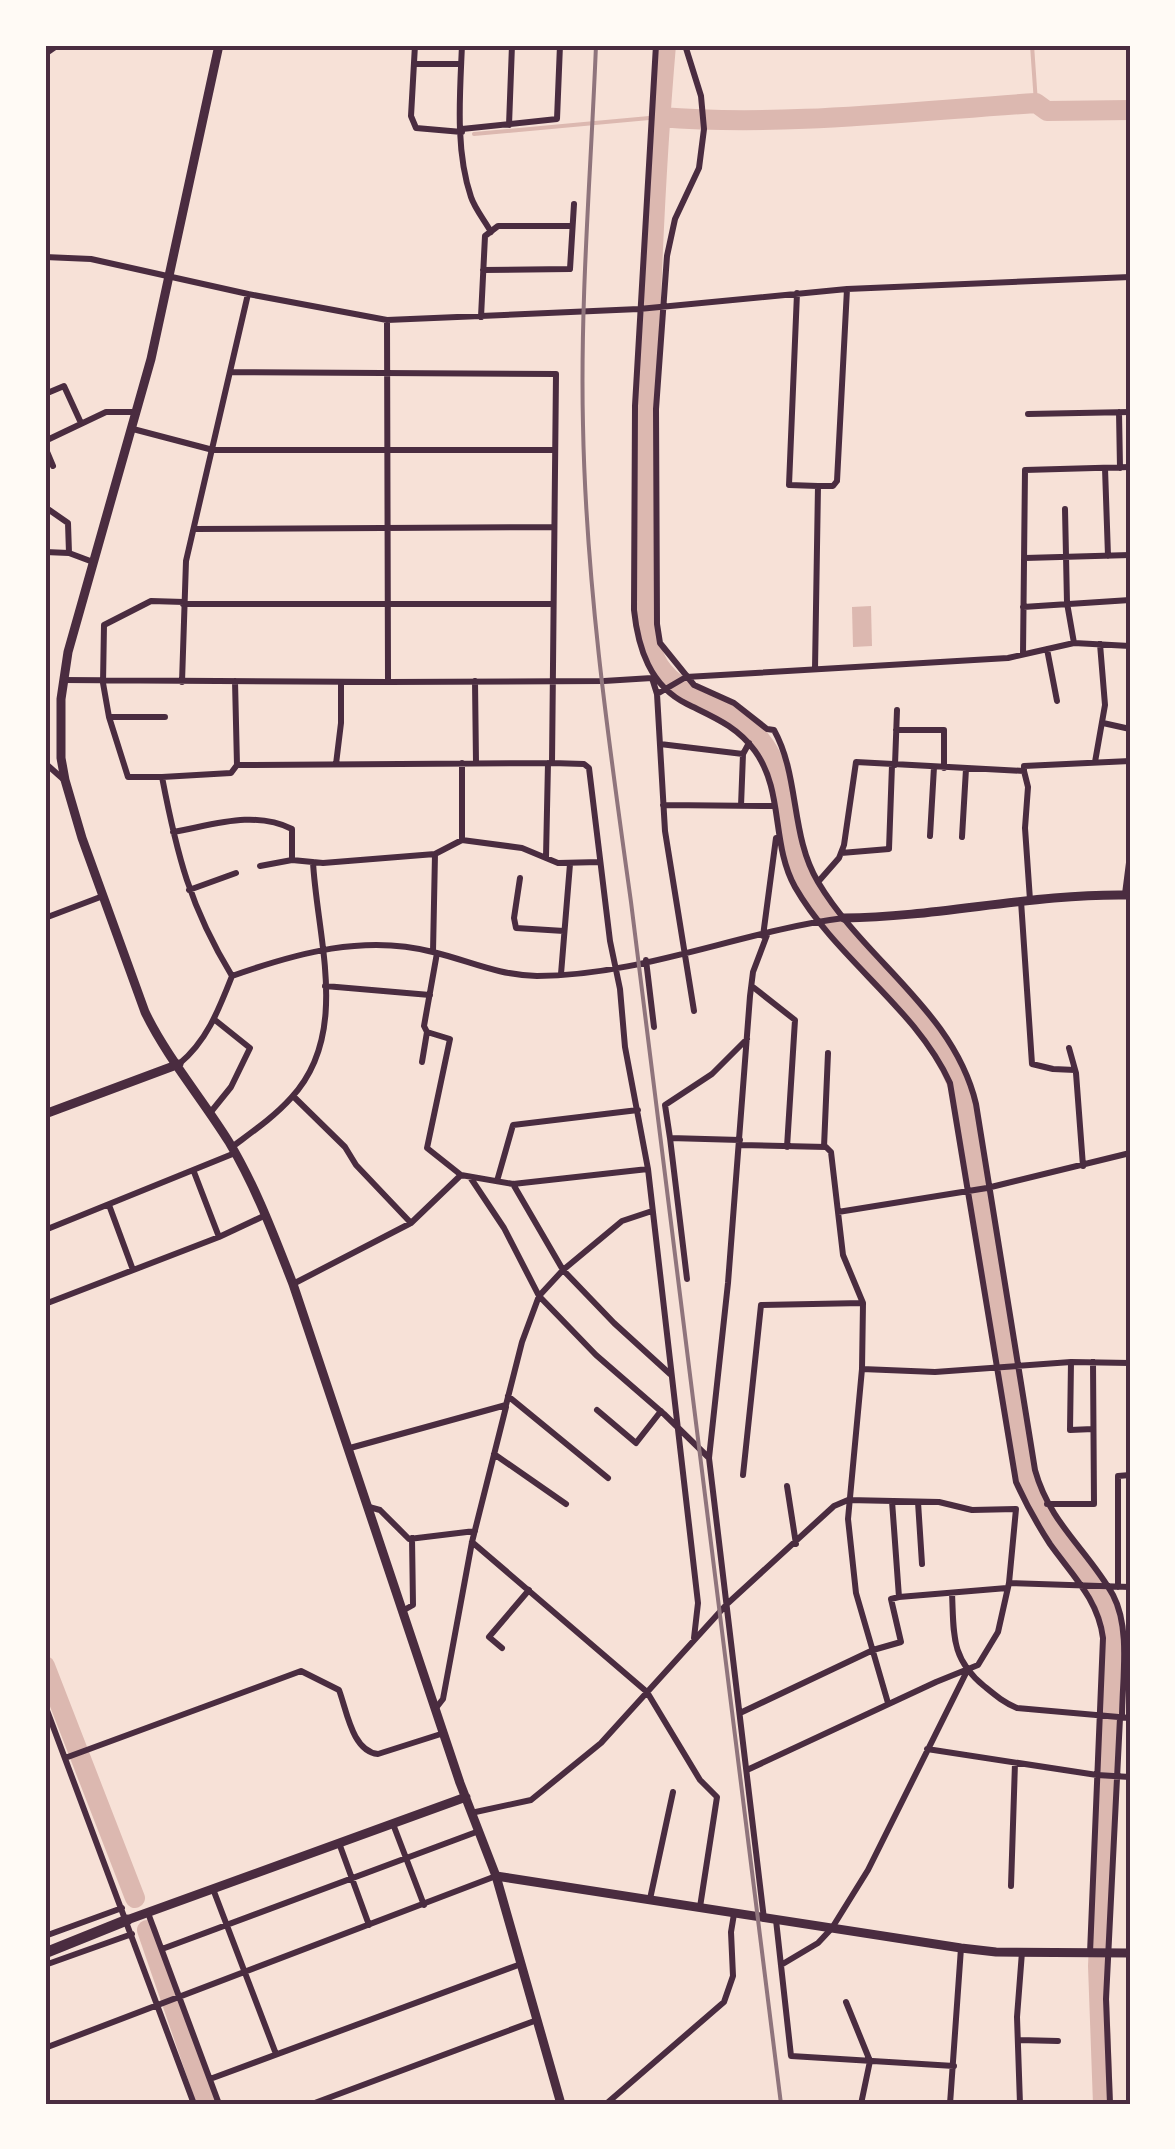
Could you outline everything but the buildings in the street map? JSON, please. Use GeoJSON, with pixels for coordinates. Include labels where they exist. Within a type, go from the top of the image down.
{"type":"FeatureCollection","features":[{"type":"Feature","properties":{"kind":"highway"},"geometry":{"type":"LineString","coordinates":[[45,1953],[124,1914]]}},
{"type":"Feature","properties":{"kind":"street"},"geometry":{"type":"LineString","coordinates":[[45,54],[58,45]]}},
{"type":"Feature","properties":{"kind":"street"},"geometry":{"type":"LineString","coordinates":[[220,45],[133,429],[62,680],[59,717],[64,780],[145,1012],[158,1038],[233,1150],[266,1214],[293,1284],[466,1798],[496,1876],[560,2104]]}},
{"type":"Feature","properties":{"kind":"street"},"geometry":{"type":"LineString","coordinates":[[390,45],[415,46],[411,116],[416,128],[462,130],[557,119],[560,45]]}},
{"type":"Feature","properties":{"kind":"street"},"geometry":{"type":"LineString","coordinates":[[462,45],[462,130],[472,198],[491,232]]}},
{"type":"Feature","properties":{"kind":"street"},"geometry":{"type":"LineString","coordinates":[[509,125],[512,45]]}},
{"type":"Feature","properties":{"kind":"street"},"geometry":{"type":"LineString","coordinates":[[656,45],[635,406],[634,610],[636,636],[657,694],[664,805],[682,953],[694,1011]]}},
{"type":"Feature","properties":{"kind":"street"},"geometry":{"type":"LineString","coordinates":[[685,45],[700,96],[704,143],[699,168],[671,232],[661,306],[655,606],[660,643],[694,684],[734,703],[767,729],[774,730],[784,748],[791,776],[802,845],[818,882],[842,918],[949,1039],[963,1063],[976,1104],[1036,1470],[1047,1504],[1112,1595],[1123,1630],[1122,1718],[1107,1953],[1110,2104]]}},
{"type":"Feature","properties":{"kind":"street"},"geometry":{"type":"LineString","coordinates":[[414,64],[461,64]]}},
{"type":"Feature","properties":{"kind":"street"},"geometry":{"type":"LineString","coordinates":[[483,270],[570,268],[574,204]]}},
{"type":"Feature","properties":{"kind":"street"},"geometry":{"type":"LineString","coordinates":[[480,317],[486,236],[498,226],[572,226]]}},
{"type":"Feature","properties":{"kind":"street"},"geometry":{"type":"LineString","coordinates":[[45,257],[90,259],[387,320],[640,308],[847,289],[1130,278]]}},
{"type":"Feature","properties":{"kind":"street"},"geometry":{"type":"LineString","coordinates":[[797,293],[790,485],[833,486],[837,481],[845,374],[847,289]]}},
{"type":"Feature","properties":{"kind":"street"},"geometry":{"type":"LineString","coordinates":[[182,682],[186,561],[248,294]]}},
{"type":"Feature","properties":{"kind":"street"},"geometry":{"type":"LineString","coordinates":[[387,320],[388,682]]}},
{"type":"Feature","properties":{"kind":"street"},"geometry":{"type":"LineString","coordinates":[[232,372],[556,374],[546,858]]}},
{"type":"Feature","properties":{"kind":"street"},"geometry":{"type":"LineString","coordinates":[[45,394],[64,386],[81,423]]}},
{"type":"Feature","properties":{"kind":"street"},"geometry":{"type":"LineString","coordinates":[[53,466],[45,444],[106,412],[137,412]]}},
{"type":"Feature","properties":{"kind":"street"},"geometry":{"type":"LineString","coordinates":[[1119,412],[1120,468]]}},
{"type":"Feature","properties":{"kind":"street"},"geometry":{"type":"LineString","coordinates":[[1028,414],[1130,412]]}},
{"type":"Feature","properties":{"kind":"street"},"geometry":{"type":"LineString","coordinates":[[133,429],[213,450],[554,450]]}},
{"type":"Feature","properties":{"kind":"street"},"geometry":{"type":"LineString","coordinates":[[1022,654],[1025,470],[1130,467]]}},
{"type":"Feature","properties":{"kind":"street"},"geometry":{"type":"LineString","coordinates":[[1105,468],[1108,556]]}},
{"type":"Feature","properties":{"kind":"street"},"geometry":{"type":"LineString","coordinates":[[815,669],[818,486]]}},
{"type":"Feature","properties":{"kind":"street"},"geometry":{"type":"LineString","coordinates":[[45,506],[68,523],[69,554]]}},
{"type":"Feature","properties":{"kind":"street"},"geometry":{"type":"LineString","coordinates":[[1065,509],[1068,603],[1074,643]]}},
{"type":"Feature","properties":{"kind":"street"},"geometry":{"type":"LineString","coordinates":[[194,529],[552,528]]}},
{"type":"Feature","properties":{"kind":"street"},"geometry":{"type":"LineString","coordinates":[[45,552],[94,562]]}},
{"type":"Feature","properties":{"kind":"street"},"geometry":{"type":"LineString","coordinates":[[1024,558],[1130,555]]}},
{"type":"Feature","properties":{"kind":"street"},"geometry":{"type":"LineString","coordinates":[[1024,606],[1130,600]]}},
{"type":"Feature","properties":{"kind":"street"},"geometry":{"type":"LineString","coordinates":[[553,604],[151,601],[104,624],[103,683],[128,778],[231,772],[237,766],[584,764],[590,768],[625,1047],[648,1169],[698,1603],[694,1638]]}},
{"type":"Feature","properties":{"kind":"street"},"geometry":{"type":"LineString","coordinates":[[657,694],[686,676],[1022,654],[1074,643],[1130,646]]}},
{"type":"Feature","properties":{"kind":"street"},"geometry":{"type":"LineString","coordinates":[[1094,762],[1104,723],[1100,644]]}},
{"type":"Feature","properties":{"kind":"street"},"geometry":{"type":"LineString","coordinates":[[1047,649],[1056,701]]}},
{"type":"Feature","properties":{"kind":"street"},"geometry":{"type":"LineString","coordinates":[[62,680],[476,682],[650,673],[682,702],[719,718],[749,743],[767,772],[776,831],[765,935],[753,972],[709,1458],[764,1919]]}},
{"type":"Feature","properties":{"kind":"street"},"geometry":{"type":"LineString","coordinates":[[235,682],[237,766]]}},
{"type":"Feature","properties":{"kind":"street"},"geometry":{"type":"LineString","coordinates":[[336,764],[341,682]]}},
{"type":"Feature","properties":{"kind":"street"},"geometry":{"type":"LineString","coordinates":[[476,682],[476,764]]}},
{"type":"Feature","properties":{"kind":"street"},"geometry":{"type":"LineString","coordinates":[[841,853],[889,849],[896,710]]}},
{"type":"Feature","properties":{"kind":"street"},"geometry":{"type":"LineString","coordinates":[[109,717],[165,717]]}},
{"type":"Feature","properties":{"kind":"street"},"geometry":{"type":"LineString","coordinates":[[1104,723],[1130,729]]}},
{"type":"Feature","properties":{"kind":"street"},"geometry":{"type":"LineString","coordinates":[[896,730],[944,730],[944,768]]}},
{"type":"Feature","properties":{"kind":"street"},"geometry":{"type":"LineString","coordinates":[[741,806],[742,754],[749,743]]}},
{"type":"Feature","properties":{"kind":"street"},"geometry":{"type":"LineString","coordinates":[[660,744],[742,754]]}},
{"type":"Feature","properties":{"kind":"street"},"geometry":{"type":"LineString","coordinates":[[1075,1070],[1032,1064],[1024,828],[1028,786],[1024,766],[1130,761]]}},
{"type":"Feature","properties":{"kind":"street"},"geometry":{"type":"LineString","coordinates":[[818,882],[841,853],[856,762],[1024,771]]}},
{"type":"Feature","properties":{"kind":"street"},"geometry":{"type":"LineString","coordinates":[[45,763],[64,780]]}},
{"type":"Feature","properties":{"kind":"street"},"geometry":{"type":"LineString","coordinates":[[462,764],[462,840]]}},
{"type":"Feature","properties":{"kind":"street"},"geometry":{"type":"LineString","coordinates":[[930,836],[934,767]]}},
{"type":"Feature","properties":{"kind":"street"},"geometry":{"type":"LineString","coordinates":[[962,836],[966,769]]}},
{"type":"Feature","properties":{"kind":"street"},"geometry":{"type":"LineString","coordinates":[[45,1114],[179,1064],[215,1020],[232,976],[189,890],[162,777]]}},
{"type":"Feature","properties":{"kind":"street"},"geometry":{"type":"LineString","coordinates":[[664,805],[775,806]]}},
{"type":"Feature","properties":{"kind":"street"},"geometry":{"type":"LineString","coordinates":[[173,832],[241,819],[265,819],[292,829],[292,860]]}},
{"type":"Feature","properties":{"kind":"street"},"geometry":{"type":"LineString","coordinates":[[776,831],[788,872],[821,922],[942,1066],[954,1100],[1001,1369],[1016,1482],[1050,1544],[1096,1607],[1104,1638],[1090,1953]]}},
{"type":"Feature","properties":{"kind":"street"},"geometry":{"type":"LineString","coordinates":[[260,866],[292,860],[435,854],[462,840],[522,848],[570,864],[600,862]]}},
{"type":"Feature","properties":{"kind":"street"},"geometry":{"type":"LineString","coordinates":[[422,1062],[435,952],[435,854]]}},
{"type":"Feature","properties":{"kind":"street"},"geometry":{"type":"LineString","coordinates":[[232,976],[324,949],[385,944],[435,952],[504,973],[561,974],[615,967],[842,918],[895,917],[1026,901],[1128,895],[1130,855]]}},
{"type":"Feature","properties":{"kind":"street"},"geometry":{"type":"LineString","coordinates":[[45,1230],[194,1172],[233,1150],[293,1096],[313,1065],[323,1036],[324,949],[313,862]]}},
{"type":"Feature","properties":{"kind":"street"},"geometry":{"type":"LineString","coordinates":[[561,974],[570,864]]}},
{"type":"Feature","properties":{"kind":"street"},"geometry":{"type":"LineString","coordinates":[[189,890],[236,873]]}},
{"type":"Feature","properties":{"kind":"street"},"geometry":{"type":"LineString","coordinates":[[520,878],[516,928],[564,931]]}},
{"type":"Feature","properties":{"kind":"street"},"geometry":{"type":"LineString","coordinates":[[45,918],[103,896]]}},
{"type":"Feature","properties":{"kind":"street"},"geometry":{"type":"LineString","coordinates":[[646,960],[654,1027]]}},
{"type":"Feature","properties":{"kind":"street"},"geometry":{"type":"LineString","coordinates":[[325,986],[430,995]]}},
{"type":"Feature","properties":{"kind":"street"},"geometry":{"type":"LineString","coordinates":[[752,986],[795,1020],[787,1146]]}},
{"type":"Feature","properties":{"kind":"street"},"geometry":{"type":"LineString","coordinates":[[210,1113],[231,1087],[250,1048],[215,1020]]}},
{"type":"Feature","properties":{"kind":"street"},"geometry":{"type":"LineString","coordinates":[[427,1032],[450,1039],[428,1148],[461,1175],[513,1184],[648,1169]]}},
{"type":"Feature","properties":{"kind":"street"},"geometry":{"type":"LineString","coordinates":[[687,1278],[665,1105],[712,1074],[748,1038]]}},
{"type":"Feature","properties":{"kind":"street"},"geometry":{"type":"LineString","coordinates":[[1069,1048],[1075,1070],[1084,1166]]}},
{"type":"Feature","properties":{"kind":"street"},"geometry":{"type":"LineString","coordinates":[[824,1147],[828,1052]]}},
{"type":"Feature","properties":{"kind":"street"},"geometry":{"type":"LineString","coordinates":[[293,1096],[346,1146],[356,1165],[411,1223]]}},
{"type":"Feature","properties":{"kind":"street"},"geometry":{"type":"LineString","coordinates":[[497,1181],[513,1125],[638,1110]]}},
{"type":"Feature","properties":{"kind":"street"},"geometry":{"type":"LineString","coordinates":[[670,1138],[824,1147],[831,1152],[843,1256],[863,1303],[862,1369],[848,1500],[856,1593],[888,1704]]}},
{"type":"Feature","properties":{"kind":"street"},"geometry":{"type":"LineString","coordinates":[[838,1212],[970,1191],[1130,1153]]}},
{"type":"Feature","properties":{"kind":"street"},"geometry":{"type":"LineString","coordinates":[[194,1172],[219,1236]]}},
{"type":"Feature","properties":{"kind":"street"},"geometry":{"type":"LineString","coordinates":[[293,1284],[411,1223],[461,1175]]}},
{"type":"Feature","properties":{"kind":"street"},"geometry":{"type":"LineString","coordinates":[[470,1177],[539,1296],[596,1355],[709,1458]]}},
{"type":"Feature","properties":{"kind":"street"},"geometry":{"type":"LineString","coordinates":[[513,1184],[563,1270],[672,1376]]}},
{"type":"Feature","properties":{"kind":"street"},"geometry":{"type":"LineString","coordinates":[[109,1205],[133,1270]]}},
{"type":"Feature","properties":{"kind":"street"},"geometry":{"type":"LineString","coordinates":[[436,1708],[442,1699],[472,1542],[508,1396],[539,1296],[563,1270],[622,1221],[652,1210]]}},
{"type":"Feature","properties":{"kind":"street"},"geometry":{"type":"LineString","coordinates":[[45,1304],[266,1214]]}},
{"type":"Feature","properties":{"kind":"street"},"geometry":{"type":"LineString","coordinates":[[743,1475],[761,1305],[863,1303]]}},
{"type":"Feature","properties":{"kind":"street"},"geometry":{"type":"LineString","coordinates":[[1070,1362],[1070,1430],[1093,1428]]}},
{"type":"Feature","properties":{"kind":"street"},"geometry":{"type":"LineString","coordinates":[[862,1369],[935,1372],[1070,1362],[1130,1363]]}},
{"type":"Feature","properties":{"kind":"street"},"geometry":{"type":"LineString","coordinates":[[1047,1504],[1094,1504],[1093,1362]]}},
{"type":"Feature","properties":{"kind":"street"},"geometry":{"type":"LineString","coordinates":[[508,1396],[608,1478]]}},
{"type":"Feature","properties":{"kind":"street"},"geometry":{"type":"LineString","coordinates":[[350,1448],[506,1405]]}},
{"type":"Feature","properties":{"kind":"street"},"geometry":{"type":"LineString","coordinates":[[598,1410],[636,1443],[661,1411]]}},
{"type":"Feature","properties":{"kind":"street"},"geometry":{"type":"LineString","coordinates":[[494,1454],[566,1504]]}},
{"type":"Feature","properties":{"kind":"street"},"geometry":{"type":"LineString","coordinates":[[1118,1587],[1118,1476],[1130,1475]]}},
{"type":"Feature","properties":{"kind":"street"},"geometry":{"type":"LineString","coordinates":[[787,1486],[796,1544]]}},
{"type":"Feature","properties":{"kind":"street"},"geometry":{"type":"LineString","coordinates":[[747,1770],[978,1666],[998,1632],[1008,1586],[1016,1508],[1022,1494]]}},
{"type":"Feature","properties":{"kind":"street"},"geometry":{"type":"LineString","coordinates":[[472,1814],[530,1800],[601,1743],[694,1638],[834,1506],[848,1500],[938,1502],[972,1510],[1016,1508]]}},
{"type":"Feature","properties":{"kind":"street"},"geometry":{"type":"LineString","coordinates":[[892,1501],[899,1597]]}},
{"type":"Feature","properties":{"kind":"street"},"geometry":{"type":"LineString","coordinates":[[918,1502],[922,1564]]}},
{"type":"Feature","properties":{"kind":"street"},"geometry":{"type":"LineString","coordinates":[[369,1507],[380,1510],[409,1539],[475,1531]]}},
{"type":"Feature","properties":{"kind":"street"},"geometry":{"type":"LineString","coordinates":[[404,1610],[414,1605],[412,1538]]}},
{"type":"Feature","properties":{"kind":"street"},"geometry":{"type":"LineString","coordinates":[[472,1542],[647,1692],[700,1780],[717,1798],[700,1908]]}},
{"type":"Feature","properties":{"kind":"street"},"geometry":{"type":"LineString","coordinates":[[740,1714],[872,1650],[902,1642],[891,1599],[1008,1586],[1130,1587]]}},
{"type":"Feature","properties":{"kind":"street"},"geometry":{"type":"LineString","coordinates":[[502,1648],[488,1637],[529,1590]]}},
{"type":"Feature","properties":{"kind":"street"},"geometry":{"type":"LineString","coordinates":[[952,1592],[954,1643],[967,1672],[1002,1702],[1016,1708],[1122,1718]]}},
{"type":"Feature","properties":{"kind":"street"},"geometry":{"type":"LineString","coordinates":[[65,1758],[300,1671],[339,1690],[360,1746],[368,1752],[378,1754],[444,1733]]}},
{"type":"Feature","properties":{"kind":"street"},"geometry":{"type":"LineString","coordinates":[[781,1964],[818,1942],[832,1928],[868,1870],[967,1672]]}},
{"type":"Feature","properties":{"kind":"street"},"geometry":{"type":"LineString","coordinates":[[45,1704],[161,2004],[194,2104]]}},
{"type":"Feature","properties":{"kind":"street"},"geometry":{"type":"LineString","coordinates":[[926,1749],[1098,1775],[1130,1776]]}},
{"type":"Feature","properties":{"kind":"street"},"geometry":{"type":"LineString","coordinates":[[1011,1886],[1015,1763]]}},
{"type":"Feature","properties":{"kind":"street"},"geometry":{"type":"LineString","coordinates":[[650,1900],[672,1792]]}},
{"type":"Feature","properties":{"kind":"street"},"geometry":{"type":"LineString","coordinates":[[45,1936],[124,1914],[148,1912],[466,1798]]}},
{"type":"Feature","properties":{"kind":"street"},"geometry":{"type":"LineString","coordinates":[[393,1824],[424,1905]]}},
{"type":"Feature","properties":{"kind":"street"},"geometry":{"type":"LineString","coordinates":[[162,1949],[478,1832]]}},
{"type":"Feature","properties":{"kind":"street"},"geometry":{"type":"LineString","coordinates":[[339,1844],[369,1925]]}},
{"type":"Feature","properties":{"kind":"street"},"geometry":{"type":"LineString","coordinates":[[45,2048],[496,1876],[961,1948],[1130,1952]]}},
{"type":"Feature","properties":{"kind":"street"},"geometry":{"type":"LineString","coordinates":[[213,1889],[276,2054]]}},
{"type":"Feature","properties":{"kind":"street"},"geometry":{"type":"LineString","coordinates":[[148,1912],[176,1997],[219,2104]]}},
{"type":"Feature","properties":{"kind":"street"},"geometry":{"type":"LineString","coordinates":[[606,2104],[724,2002],[733,1976],[734,1914]]}},
{"type":"Feature","properties":{"kind":"street"},"geometry":{"type":"LineString","coordinates":[[776,1920],[791,2056],[954,2066]]}},
{"type":"Feature","properties":{"kind":"street"},"geometry":{"type":"LineString","coordinates":[[45,1966],[132,1934]]}},
{"type":"Feature","properties":{"kind":"street"},"geometry":{"type":"LineString","coordinates":[[950,2104],[961,1948]]}},
{"type":"Feature","properties":{"kind":"street"},"geometry":{"type":"LineString","coordinates":[[1020,2104],[1017,2018],[1022,1952]]}},
{"type":"Feature","properties":{"kind":"street"},"geometry":{"type":"LineString","coordinates":[[210,2079],[521,1964]]}},
{"type":"Feature","properties":{"kind":"street"},"geometry":{"type":"LineString","coordinates":[[846,2002],[870,2061],[861,2104]]}},
{"type":"Feature","properties":{"kind":"street"},"geometry":{"type":"LineString","coordinates":[[312,2104],[537,2020]]}},
{"type":"Feature","properties":{"kind":"street"},"geometry":{"type":"LineString","coordinates":[[1019,2040],[1058,2041]]}},
{"type":"Feature","properties":{"kind":"shaded area"},"geometry":{"type":"Polygon","coordinates":[[[871,606],[872,646],[853,647],[852,607],[871,606]]]}},
{"type":"Feature","properties":{"kind":"waterway"},"geometry":{"type":"LineString","coordinates":[[666,45],[654,215],[648,386],[644,581],[650,642],[663,672],[675,683],[738,720],[765,746],[780,778],[793,850],[805,884],[927,1031],[942,1053],[964,1103],[1026,1478],[1042,1516],[1104,1598],[1113,1625],[1098,1966],[1103,2104]]}},
{"type":"Feature","properties":{"kind":"waterway"},"geometry":{"type":"LineString","coordinates":[[1032,45],[1036,103]]}},
{"type":"Feature","properties":{"kind":"waterway"},"geometry":{"type":"LineString","coordinates":[[660,117],[800,119],[1036,103],[1047,111],[1130,110]]}},
{"type":"Feature","properties":{"kind":"waterway"},"geometry":{"type":"LineString","coordinates":[[474,134],[660,117]]}},
{"type":"Feature","properties":{"kind":"waterway"},"geometry":{"type":"LineString","coordinates":[[45,1666],[135,1898]]}},
{"type":"Feature","properties":{"kind":"waterway"},"geometry":{"type":"LineString","coordinates":[[147,1930],[207,2104]]}},
{"type":"Feature","properties":{"kind":"railway"},"geometry":{"type":"LineString","coordinates":[[596,45],[582,378],[594,605],[781,2104]]}}]}
